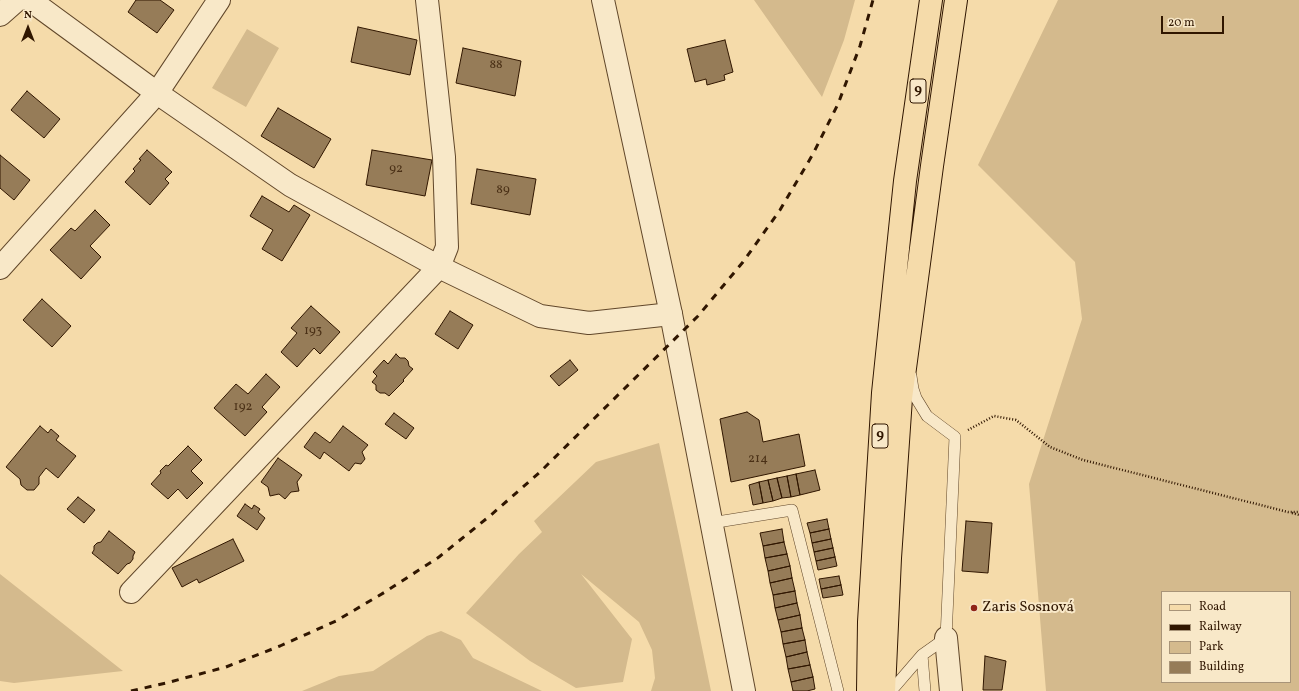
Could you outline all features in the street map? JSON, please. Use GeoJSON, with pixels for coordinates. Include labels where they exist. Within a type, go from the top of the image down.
{"type":"FeatureCollection","features":[{"type":"Feature","properties":{"kind":"main road","name":"9"},"geometry":{"type":"LineString","coordinates":[[868,691],[869,622],[883,393],[905,181],[931,0]]}},
{"type":"Feature","properties":{"kind":"main road","name":"9"},"geometry":{"type":"LineString","coordinates":[[884,691],[890,558],[900,413],[911,316],[956,0]]}},
{"type":"Feature","properties":{"kind":"street"},"geometry":{"type":"LineString","coordinates":[[0,15],[17,0]]}},
{"type":"Feature","properties":{"kind":"street"},"geometry":{"type":"LineString","coordinates":[[30,0],[157,93],[290,185],[439,267],[540,316],[589,322],[671,314]]}},
{"type":"Feature","properties":{"kind":"street"},"geometry":{"type":"LineString","coordinates":[[0,268],[157,93],[219,0]]}},
{"type":"Feature","properties":{"kind":"street"},"geometry":{"type":"LineString","coordinates":[[131,592],[439,267],[447,247],[444,157],[427,0]]}},
{"type":"Feature","properties":{"kind":"street"},"geometry":{"type":"LineString","coordinates":[[603,0],[671,314],[744,691]]}},
{"type":"Feature","properties":{"kind":"street"},"geometry":{"type":"LineString","coordinates":[[946,638],[951,691]]}},
{"type":"Feature","properties":{"kind":"lane"},"geometry":{"type":"LineString","coordinates":[[891,691],[922,655],[946,638],[955,437],[926,416],[913,389],[911,380],[911,316]]}},
{"type":"Feature","properties":{"kind":"lane"},"geometry":{"type":"LineString","coordinates":[[711,523],[792,510],[838,691]]}},
{"type":"Feature","properties":{"kind":"lane"},"geometry":{"type":"LineString","coordinates":[[922,655],[926,691]]}},
{"type":"Feature","properties":{"kind":"path"},"geometry":{"type":"LineString","coordinates":[[955,437],[994,416],[1016,420],[1050,447],[1083,460],[1299,515]]}},
{"type":"Feature","properties":{"kind":"path"},"geometry":{"type":"LineString","coordinates":[[1288,512],[1299,512]]}},
{"type":"Feature","properties":{"kind":"green space"},"geometry":{"type":"Polygon","coordinates":[[[754,0],[855,0],[844,40],[822,97],[754,0]]]}},
{"type":"Feature","properties":{"kind":"green space"},"geometry":{"type":"Polygon","coordinates":[[[1058,0],[1299,0],[1299,691],[1046,691],[1029,484],[1082,319],[1075,262],[978,165],[1058,0]]]}},
{"type":"Feature","properties":{"kind":"green space"},"geometry":{"type":"Polygon","coordinates":[[[247,29],[279,48],[246,107],[212,88],[247,29]]]}},
{"type":"Feature","properties":{"kind":"green space"},"geometry":{"type":"Polygon","coordinates":[[[659,443],[711,691],[651,691],[655,678],[652,650],[639,622],[581,574],[632,639],[623,682],[576,688],[530,661],[466,613],[519,554],[542,532],[534,521],[596,462],[659,443]]]}},
{"type":"Feature","properties":{"kind":"green space"},"geometry":{"type":"Polygon","coordinates":[[[0,574],[123,671],[14,683],[0,681],[0,574]]]}},
{"type":"Feature","properties":{"kind":"green space"},"geometry":{"type":"Polygon","coordinates":[[[441,631],[461,640],[473,658],[542,691],[302,691],[339,676],[373,671],[427,636],[441,631]]]}},
{"type":"Feature","properties":{"kind":"building"},"geometry":{"type":"Polygon","coordinates":[[[136,0],[160,0],[174,10],[157,33],[128,12],[136,0]]]}},
{"type":"Feature","properties":{"kind":"building"},"geometry":{"type":"Polygon","coordinates":[[[358,27],[417,40],[410,75],[351,62],[358,27]]]}},
{"type":"Feature","properties":{"kind":"building"},"geometry":{"type":"Polygon","coordinates":[[[725,40],[733,72],[724,75],[725,80],[707,85],[706,79],[695,82],[687,49],[725,40]]]}},
{"type":"Feature","properties":{"kind":"building"},"geometry":{"type":"Polygon","coordinates":[[[463,48],[521,61],[515,96],[456,83],[463,48]]]}},
{"type":"Feature","properties":{"kind":"building"},"geometry":{"type":"Polygon","coordinates":[[[27,91],[60,119],[44,138],[11,110],[27,91]]]}},
{"type":"Feature","properties":{"kind":"building"},"geometry":{"type":"Polygon","coordinates":[[[278,108],[331,139],[314,168],[261,136],[278,108]]]}},
{"type":"Feature","properties":{"kind":"building"},"geometry":{"type":"Polygon","coordinates":[[[147,150],[172,172],[165,179],[169,183],[150,205],[125,182],[135,171],[133,169],[147,150]]]}},
{"type":"Feature","properties":{"kind":"building"},"geometry":{"type":"Polygon","coordinates":[[[372,150],[432,160],[425,196],[366,185],[372,150]]]}},
{"type":"Feature","properties":{"kind":"building"},"geometry":{"type":"Polygon","coordinates":[[[0,155],[30,180],[14,200],[0,188],[0,155]]]}},
{"type":"Feature","properties":{"kind":"building"},"geometry":{"type":"Polygon","coordinates":[[[477,169],[536,179],[530,215],[471,204],[477,169]]]}},
{"type":"Feature","properties":{"kind":"building"},"geometry":{"type":"Polygon","coordinates":[[[262,196],[289,212],[294,205],[310,215],[282,261],[262,249],[273,230],[250,216],[262,196]]]}},
{"type":"Feature","properties":{"kind":"building"},"geometry":{"type":"Polygon","coordinates":[[[95,210],[110,225],[90,246],[101,257],[81,279],[50,250],[71,228],[75,231],[95,210]]]}},
{"type":"Feature","properties":{"kind":"building"},"geometry":{"type":"Polygon","coordinates":[[[42,299],[71,326],[52,347],[23,320],[42,299]]]}},
{"type":"Feature","properties":{"kind":"building"},"geometry":{"type":"Polygon","coordinates":[[[311,306],[340,332],[320,354],[314,348],[297,367],[281,352],[297,333],[291,328],[311,306]]]}},
{"type":"Feature","properties":{"kind":"building"},"geometry":{"type":"Polygon","coordinates":[[[450,311],[473,325],[458,349],[435,334],[450,311]]]}},
{"type":"Feature","properties":{"kind":"building"},"geometry":{"type":"Polygon","coordinates":[[[396,354],[400,358],[405,358],[408,361],[409,366],[413,369],[403,380],[404,381],[389,396],[376,390],[376,385],[372,382],[377,376],[373,372],[384,360],[388,364],[396,354]]]}},
{"type":"Feature","properties":{"kind":"building"},"geometry":{"type":"Polygon","coordinates":[[[570,360],[578,370],[559,386],[550,376],[570,360]]]}},
{"type":"Feature","properties":{"kind":"building"},"geometry":{"type":"Polygon","coordinates":[[[266,374],[280,387],[262,407],[267,412],[245,436],[214,408],[236,384],[248,394],[266,374]]]}},
{"type":"Feature","properties":{"kind":"building"},"geometry":{"type":"Polygon","coordinates":[[[747,412],[759,420],[763,442],[799,434],[805,466],[731,482],[720,419],[747,412]]]}},
{"type":"Feature","properties":{"kind":"building"},"geometry":{"type":"Polygon","coordinates":[[[394,413],[414,428],[406,439],[385,424],[394,413]]]}},
{"type":"Feature","properties":{"kind":"building"},"geometry":{"type":"Polygon","coordinates":[[[40,426],[48,433],[51,429],[59,436],[56,440],[76,456],[58,478],[46,468],[39,477],[39,484],[34,490],[27,490],[21,485],[20,479],[6,467],[40,426]]]}},
{"type":"Feature","properties":{"kind":"building"},"geometry":{"type":"Polygon","coordinates":[[[343,426],[368,445],[362,452],[365,459],[361,464],[355,463],[349,471],[324,452],[320,459],[304,447],[315,432],[330,443],[343,426]]]}},
{"type":"Feature","properties":{"kind":"building"},"geometry":{"type":"Polygon","coordinates":[[[188,446],[202,460],[191,471],[203,483],[187,499],[178,489],[168,499],[151,484],[161,473],[160,471],[166,465],[168,466],[188,446]]]}},
{"type":"Feature","properties":{"kind":"building"},"geometry":{"type":"Polygon","coordinates":[[[278,458],[302,475],[297,482],[299,491],[291,492],[285,499],[279,494],[270,496],[268,487],[261,482],[278,458]]]}},
{"type":"Feature","properties":{"kind":"building"},"geometry":{"type":"Polygon","coordinates":[[[815,470],[820,490],[800,495],[796,474],[815,470]]]}},
{"type":"Feature","properties":{"kind":"building"},"geometry":{"type":"Polygon","coordinates":[[[796,474],[800,495],[791,497],[787,476],[796,474]]]}},
{"type":"Feature","properties":{"kind":"building"},"geometry":{"type":"Polygon","coordinates":[[[787,476],[791,497],[782,498],[777,478],[787,476]]]}},
{"type":"Feature","properties":{"kind":"building"},"geometry":{"type":"Polygon","coordinates":[[[777,478],[782,498],[773,501],[768,480],[777,478]]]}},
{"type":"Feature","properties":{"kind":"building"},"geometry":{"type":"Polygon","coordinates":[[[768,480],[773,501],[763,503],[759,482],[768,480]]]}},
{"type":"Feature","properties":{"kind":"building"},"geometry":{"type":"Polygon","coordinates":[[[759,482],[763,503],[753,505],[749,485],[759,482]]]}},
{"type":"Feature","properties":{"kind":"building"},"geometry":{"type":"Polygon","coordinates":[[[78,497],[95,510],[84,523],[67,509],[78,497]]]}},
{"type":"Feature","properties":{"kind":"building"},"geometry":{"type":"Polygon","coordinates":[[[245,504],[252,509],[254,505],[260,509],[258,512],[265,518],[257,530],[237,516],[245,504]]]}},
{"type":"Feature","properties":{"kind":"building"},"geometry":{"type":"Polygon","coordinates":[[[827,519],[829,529],[810,533],[807,523],[827,519]]]}},
{"type":"Feature","properties":{"kind":"building"},"geometry":{"type":"Polygon","coordinates":[[[966,521],[992,523],[988,573],[962,571],[966,521]]]}},
{"type":"Feature","properties":{"kind":"building"},"geometry":{"type":"Polygon","coordinates":[[[782,529],[784,542],[763,546],[760,533],[782,529]]]}},
{"type":"Feature","properties":{"kind":"building"},"geometry":{"type":"Polygon","coordinates":[[[829,529],[831,539],[812,543],[810,533],[829,529]]]}},
{"type":"Feature","properties":{"kind":"building"},"geometry":{"type":"Polygon","coordinates":[[[109,531],[135,552],[130,563],[127,564],[118,574],[92,553],[94,546],[101,542],[109,531]]]}},
{"type":"Feature","properties":{"kind":"building"},"geometry":{"type":"Polygon","coordinates":[[[233,539],[244,561],[199,583],[197,579],[182,587],[172,568],[233,539]]]}},
{"type":"Feature","properties":{"kind":"building"},"geometry":{"type":"Polygon","coordinates":[[[831,539],[833,548],[814,552],[812,543],[831,539]]]}},
{"type":"Feature","properties":{"kind":"building"},"geometry":{"type":"Polygon","coordinates":[[[784,542],[787,554],[765,558],[763,546],[784,542]]]}},
{"type":"Feature","properties":{"kind":"building"},"geometry":{"type":"Polygon","coordinates":[[[833,548],[835,557],[816,561],[814,552],[833,548]]]}},
{"type":"Feature","properties":{"kind":"building"},"geometry":{"type":"Polygon","coordinates":[[[787,554],[790,566],[768,571],[765,558],[787,554]]]}},
{"type":"Feature","properties":{"kind":"building"},"geometry":{"type":"Polygon","coordinates":[[[835,557],[837,566],[818,570],[816,561],[835,557]]]}},
{"type":"Feature","properties":{"kind":"building"},"geometry":{"type":"Polygon","coordinates":[[[790,566],[792,578],[770,583],[768,571],[790,566]]]}},
{"type":"Feature","properties":{"kind":"building"},"geometry":{"type":"Polygon","coordinates":[[[839,576],[841,585],[821,589],[819,579],[839,576]]]}},
{"type":"Feature","properties":{"kind":"building"},"geometry":{"type":"Polygon","coordinates":[[[792,578],[795,591],[773,595],[770,583],[792,578]]]}},
{"type":"Feature","properties":{"kind":"building"},"geometry":{"type":"Polygon","coordinates":[[[841,585],[843,595],[823,598],[821,589],[841,585]]]}},
{"type":"Feature","properties":{"kind":"building"},"geometry":{"type":"Polygon","coordinates":[[[795,591],[797,603],[775,608],[773,595],[795,591]]]}},
{"type":"Feature","properties":{"kind":"building"},"geometry":{"type":"Polygon","coordinates":[[[797,603],[800,615],[778,620],[775,608],[797,603]]]}},
{"type":"Feature","properties":{"kind":"building"},"geometry":{"type":"Polygon","coordinates":[[[800,615],[802,628],[781,632],[778,620],[800,615]]]}},
{"type":"Feature","properties":{"kind":"building"},"geometry":{"type":"Polygon","coordinates":[[[802,628],[805,640],[783,644],[781,632],[802,628]]]}},
{"type":"Feature","properties":{"kind":"building"},"geometry":{"type":"Polygon","coordinates":[[[805,640],[807,652],[786,657],[783,644],[805,640]]]}},
{"type":"Feature","properties":{"kind":"building"},"geometry":{"type":"Polygon","coordinates":[[[807,652],[810,665],[788,669],[786,657],[807,652]]]}},
{"type":"Feature","properties":{"kind":"building"},"geometry":{"type":"Polygon","coordinates":[[[985,656],[1006,661],[1002,690],[983,690],[985,656]]]}},
{"type":"Feature","properties":{"kind":"building"},"geometry":{"type":"Polygon","coordinates":[[[810,665],[813,677],[791,682],[788,669],[810,665]]]}},
{"type":"Feature","properties":{"kind":"building"},"geometry":{"type":"Polygon","coordinates":[[[813,677],[815,689],[807,691],[793,691],[791,682],[813,677]]]}},
{"type":"Feature","properties":{"kind":"railway"},"geometry":{"type":"LineString","coordinates":[[131,691],[226,667],[280,646],[336,621],[385,592],[439,557],[491,515],[540,472],[698,316],[743,262],[780,210],[813,154],[838,104],[860,46],[873,0]]}},
{"type":"Feature","properties":{"kind":"place","name":"Zaris Sosnová"},"geometry":{"type":"Point","coordinates":[974,608]}}]}
